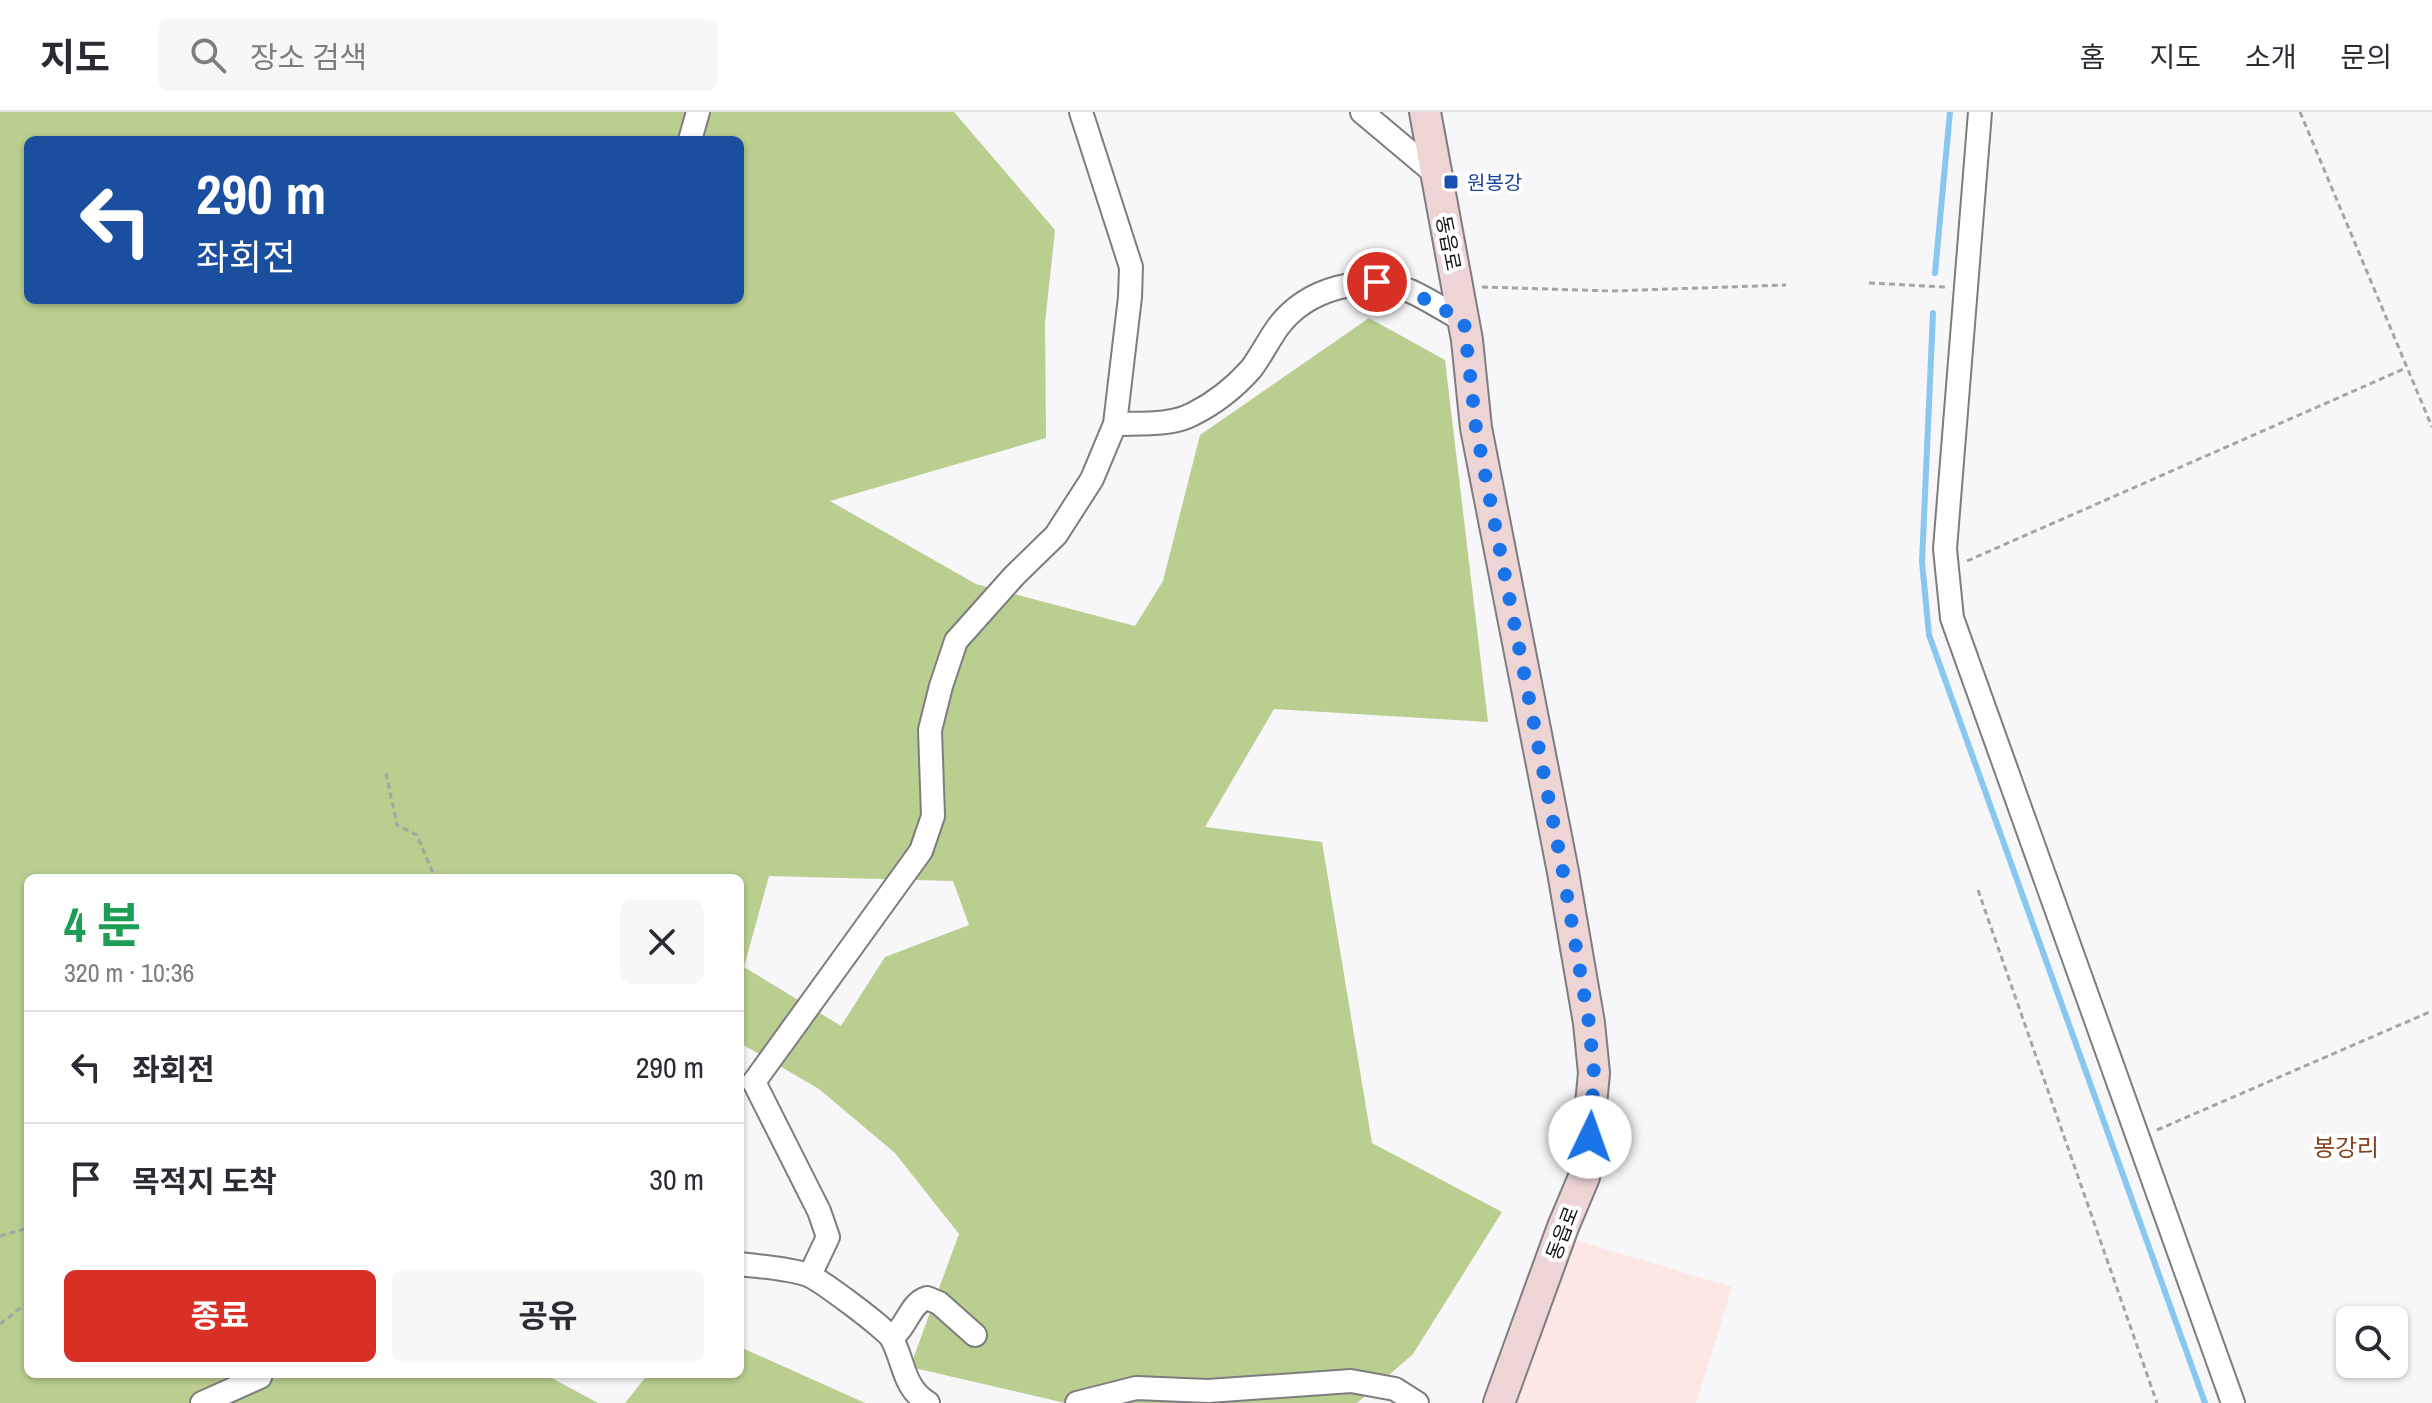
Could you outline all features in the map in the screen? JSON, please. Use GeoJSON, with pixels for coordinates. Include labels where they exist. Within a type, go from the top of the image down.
{"type":"FeatureCollection","features":[{"type":"Feature","properties":{"kind":"main road","name":"동읍로"},"geometry":{"type":"LineString","coordinates":[[1425,112],[1464,321],[1476,428],[1563,872],[1589,1023],[1594,1073],[1584,1177],[1499,1403]]}},
{"type":"Feature","properties":{"kind":"street"},"geometry":{"type":"LineString","coordinates":[[691,136],[698,112]]}},
{"type":"Feature","properties":{"kind":"street"},"geometry":{"type":"LineString","coordinates":[[810,1275],[828,1237],[819,1211],[747,1082],[921,851],[933,816],[930,730],[956,641],[1014,576],[1056,535],[1092,479],[1115,424],[1131,267],[1081,112]]}},
{"type":"Feature","properties":{"kind":"street"},"geometry":{"type":"LineString","coordinates":[[1362,112],[1437,175]]}},
{"type":"Feature","properties":{"kind":"street"},"geometry":{"type":"LineString","coordinates":[[1980,112],[1946,564],[1952,618],[2233,1403]]}},
{"type":"Feature","properties":{"kind":"street"},"geometry":{"type":"LineString","coordinates":[[1115,424],[1158,423],[1191,416],[1226,393],[1252,367],[1279,325],[1310,297],[1347,286],[1377,282],[1410,291],[1464,321]]}},
{"type":"Feature","properties":{"kind":"street"},"geometry":{"type":"LineString","coordinates":[[744,1265],[810,1275],[892,1337],[902,1372],[928,1403]]}},
{"type":"Feature","properties":{"kind":"street"},"geometry":{"type":"LineString","coordinates":[[892,1337],[901,1332],[917,1303],[927,1298],[939,1303],[975,1335]]}},
{"type":"Feature","properties":{"kind":"street"},"geometry":{"type":"LineString","coordinates":[[202,1403],[258,1378]]}},
{"type":"Feature","properties":{"kind":"street"},"geometry":{"type":"LineString","coordinates":[[1077,1403],[1136,1388],[1208,1391],[1351,1381],[1395,1389],[1417,1403]]}},
{"type":"Feature","properties":{"kind":"path"},"geometry":{"type":"LineString","coordinates":[[2300,112],[2432,427]]}},
{"type":"Feature","properties":{"kind":"path"},"geometry":{"type":"LineString","coordinates":[[1869,283],[1966,288]]}},
{"type":"Feature","properties":{"kind":"path"},"geometry":{"type":"LineString","coordinates":[[1458,286],[1612,291],[1786,285]]}},
{"type":"Feature","properties":{"kind":"path"},"geometry":{"type":"LineString","coordinates":[[1946,564],[1966,561],[2406,368]]}},
{"type":"Feature","properties":{"kind":"path"},"geometry":{"type":"LineString","coordinates":[[386,773],[397,825],[417,835],[433,874]]}},
{"type":"Feature","properties":{"kind":"path"},"geometry":{"type":"LineString","coordinates":[[1978,890],[2157,1403]]}},
{"type":"Feature","properties":{"kind":"path"},"geometry":{"type":"LineString","coordinates":[[2138,1138],[2432,1011]]}},
{"type":"Feature","properties":{"kind":"path"},"geometry":{"type":"LineString","coordinates":[[0,1236],[24,1229]]}},
{"type":"Feature","properties":{"kind":"path"},"geometry":{"type":"LineString","coordinates":[[0,1324],[24,1305]]}},
{"type":"Feature","properties":{"kind":"shaded area"},"geometry":{"type":"Polygon","coordinates":[[[1565,1237],[1732,1287],[1696,1403],[1511,1403],[1565,1237]]]}},
{"type":"Feature","properties":{"kind":"green space"},"geometry":{"type":"Polygon","coordinates":[[[0,112],[954,112],[1055,230],[1045,323],[1046,438],[830,501],[976,584],[1135,626],[1163,581],[1200,435],[1369,318],[1445,360],[1488,722],[1274,709],[1205,827],[1322,842],[1372,1143],[1502,1212],[1413,1354],[1357,1403],[1065,1403],[910,1367],[959,1234],[895,1153],[819,1089],[744,1045],[744,967],[744,874],[24,874],[24,1378],[551,1378],[598,1403],[0,1403],[0,112]],[[769,876],[744,967],[841,1026],[885,957],[969,925],[953,881],[769,876]]]}},
{"type":"Feature","properties":{"kind":"green space"},"geometry":{"type":"Polygon","coordinates":[[[744,1349],[865,1403],[625,1403],[645,1378],[744,1378],[744,1349]]]}},
{"type":"Feature","properties":{"kind":"waterway"},"geometry":{"type":"LineString","coordinates":[[1935,273],[1950,112]]}},
{"type":"Feature","properties":{"kind":"waterway"},"geometry":{"type":"LineString","coordinates":[[1933,313],[1922,562],[1929,635],[2205,1403]]}},
{"type":"Feature","properties":{"kind":"place","name":"원봉강"},"geometry":{"type":"Point","coordinates":[1451,182]}},
{"type":"Feature","properties":{"kind":"district","name":"봉강리"},"geometry":{"type":"Point","coordinates":[2346,1147]}},
{"type":"Feature","properties":{"kind":"route"},"geometry":{"type":"LineString","coordinates":[[1377,282],[1410,291],[1464,321],[1476,428],[1563,872],[1589,1023],[1594,1073],[1590,1137]]}}]}
